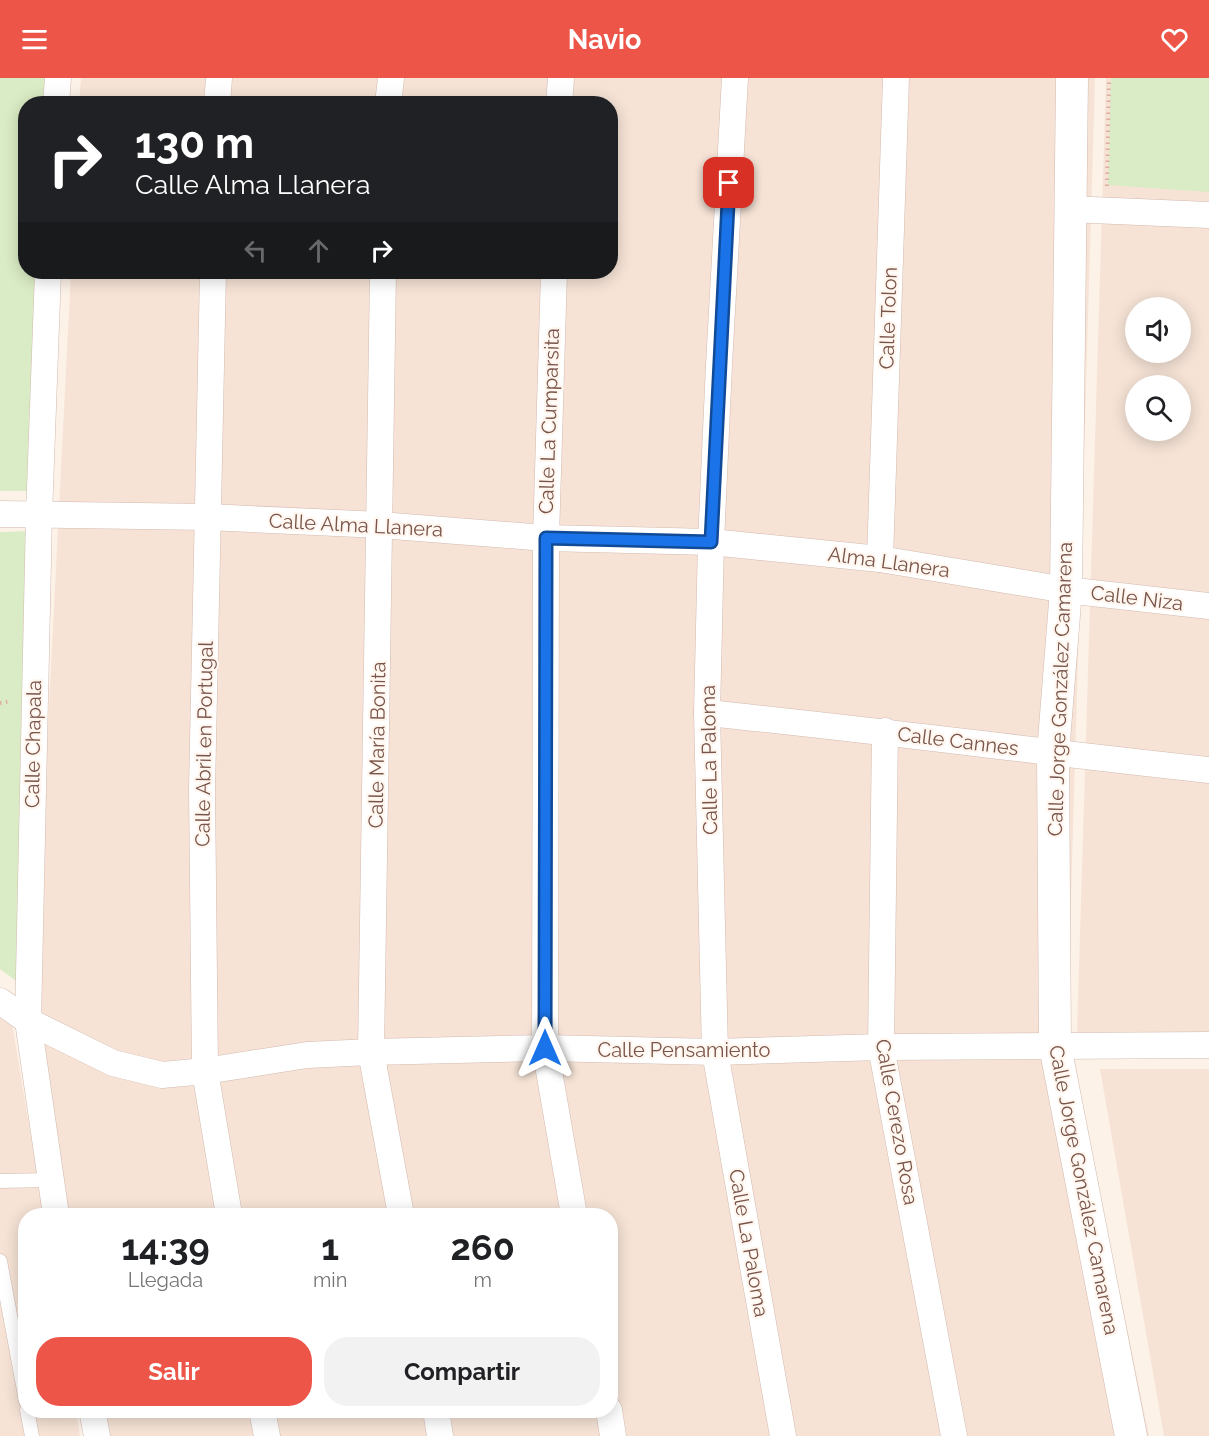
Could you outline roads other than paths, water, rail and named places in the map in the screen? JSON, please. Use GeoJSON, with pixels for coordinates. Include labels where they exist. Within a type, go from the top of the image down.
{"type":"FeatureCollection","features":[{"type":"Feature","properties":{"kind":"street"},"geometry":{"type":"LineString","coordinates":[[57,96],[58,78]]}},
{"type":"Feature","properties":{"kind":"street"},"geometry":{"type":"LineString","coordinates":[[218,96],[219,78]]}},
{"type":"Feature","properties":{"kind":"street"},"geometry":{"type":"LineString","coordinates":[[389,96],[391,78]]}},
{"type":"Feature","properties":{"kind":"street"},"geometry":{"type":"LineString","coordinates":[[560,96],[561,78]]}},
{"type":"Feature","properties":{"kind":"street","name":"Calle La Paloma"},"geometry":{"type":"LineString","coordinates":[[735,78],[719,353],[707,713],[716,1052],[783,1436]]}},
{"type":"Feature","properties":{"kind":"street","name":"Calle Tolon"},"geometry":{"type":"LineString","coordinates":[[880,559],[896,78]]}},
{"type":"Feature","properties":{"kind":"street","name":"Calle Jorge González Camarena"},"geometry":{"type":"LineString","coordinates":[[1072,78],[1066,590],[1053,753],[1055,1046],[1131,1436]]}},
{"type":"Feature","properties":{"kind":"street"},"geometry":{"type":"LineString","coordinates":[[1069,209],[1209,215]]}},
{"type":"Feature","properties":{"kind":"street","name":"Calle Chapala"},"geometry":{"type":"LineString","coordinates":[[48,279],[39,515],[28,1021],[55,1208]]}},
{"type":"Feature","properties":{"kind":"street","name":"Calle Abril en Portugal"},"geometry":{"type":"LineString","coordinates":[[213,279],[202,789],[205,1071],[228,1208]]}},
{"type":"Feature","properties":{"kind":"street","name":"Calle María Bonita"},"geometry":{"type":"LineString","coordinates":[[383,279],[371,1052],[399,1208]]}},
{"type":"Feature","properties":{"kind":"street","name":"Calle La Cumparsita"},"geometry":{"type":"LineString","coordinates":[[554,279],[546,538],[545,1048],[573,1208]]}},
{"type":"Feature","properties":{"kind":"street","name":"Calle Alma Llanera"},"geometry":{"type":"LineString","coordinates":[[0,514],[208,517],[380,525],[546,538],[711,542]]}},
{"type":"Feature","properties":{"kind":"street","name":"Alma Llanera"},"geometry":{"type":"LineString","coordinates":[[711,542],[880,559],[1066,590]]}},
{"type":"Feature","properties":{"kind":"street","name":"Calle Niza"},"geometry":{"type":"LineString","coordinates":[[1066,590],[1209,606]]}},
{"type":"Feature","properties":{"kind":"street","name":"Calle Cannes"},"geometry":{"type":"LineString","coordinates":[[707,713],[885,731],[1209,770]]}},
{"type":"Feature","properties":{"kind":"street","name":"Calle Cerezo Rosa"},"geometry":{"type":"LineString","coordinates":[[885,731],[881,1047],[954,1436]]}},
{"type":"Feature","properties":{"kind":"street","name":"Calle Pensamiento"},"geometry":{"type":"LineString","coordinates":[[0,1001],[28,1021],[113,1064],[162,1075],[205,1071],[307,1055],[371,1052],[545,1048],[716,1052],[881,1047],[1209,1045]]}},
{"type":"Feature","properties":{"kind":"street"},"geometry":{"type":"LineString","coordinates":[[94,1418],[97,1436]]}},
{"type":"Feature","properties":{"kind":"street"},"geometry":{"type":"LineString","coordinates":[[264,1418],[267,1436]]}},
{"type":"Feature","properties":{"kind":"street"},"geometry":{"type":"LineString","coordinates":[[437,1418],[440,1436]]}},
{"type":"Feature","properties":{"kind":"street"},"geometry":{"type":"LineString","coordinates":[[610,1418],[613,1436]]}},
{"type":"Feature","properties":{"kind":"lane"},"geometry":{"type":"LineString","coordinates":[[0,1181],[50,1180]]}},
{"type":"Feature","properties":{"kind":"lane"},"geometry":{"type":"LineString","coordinates":[[0,1261],[18,1358]]}},
{"type":"Feature","properties":{"kind":"lane"},"geometry":{"type":"LineString","coordinates":[[29,1418],[32,1436]]}}]}
